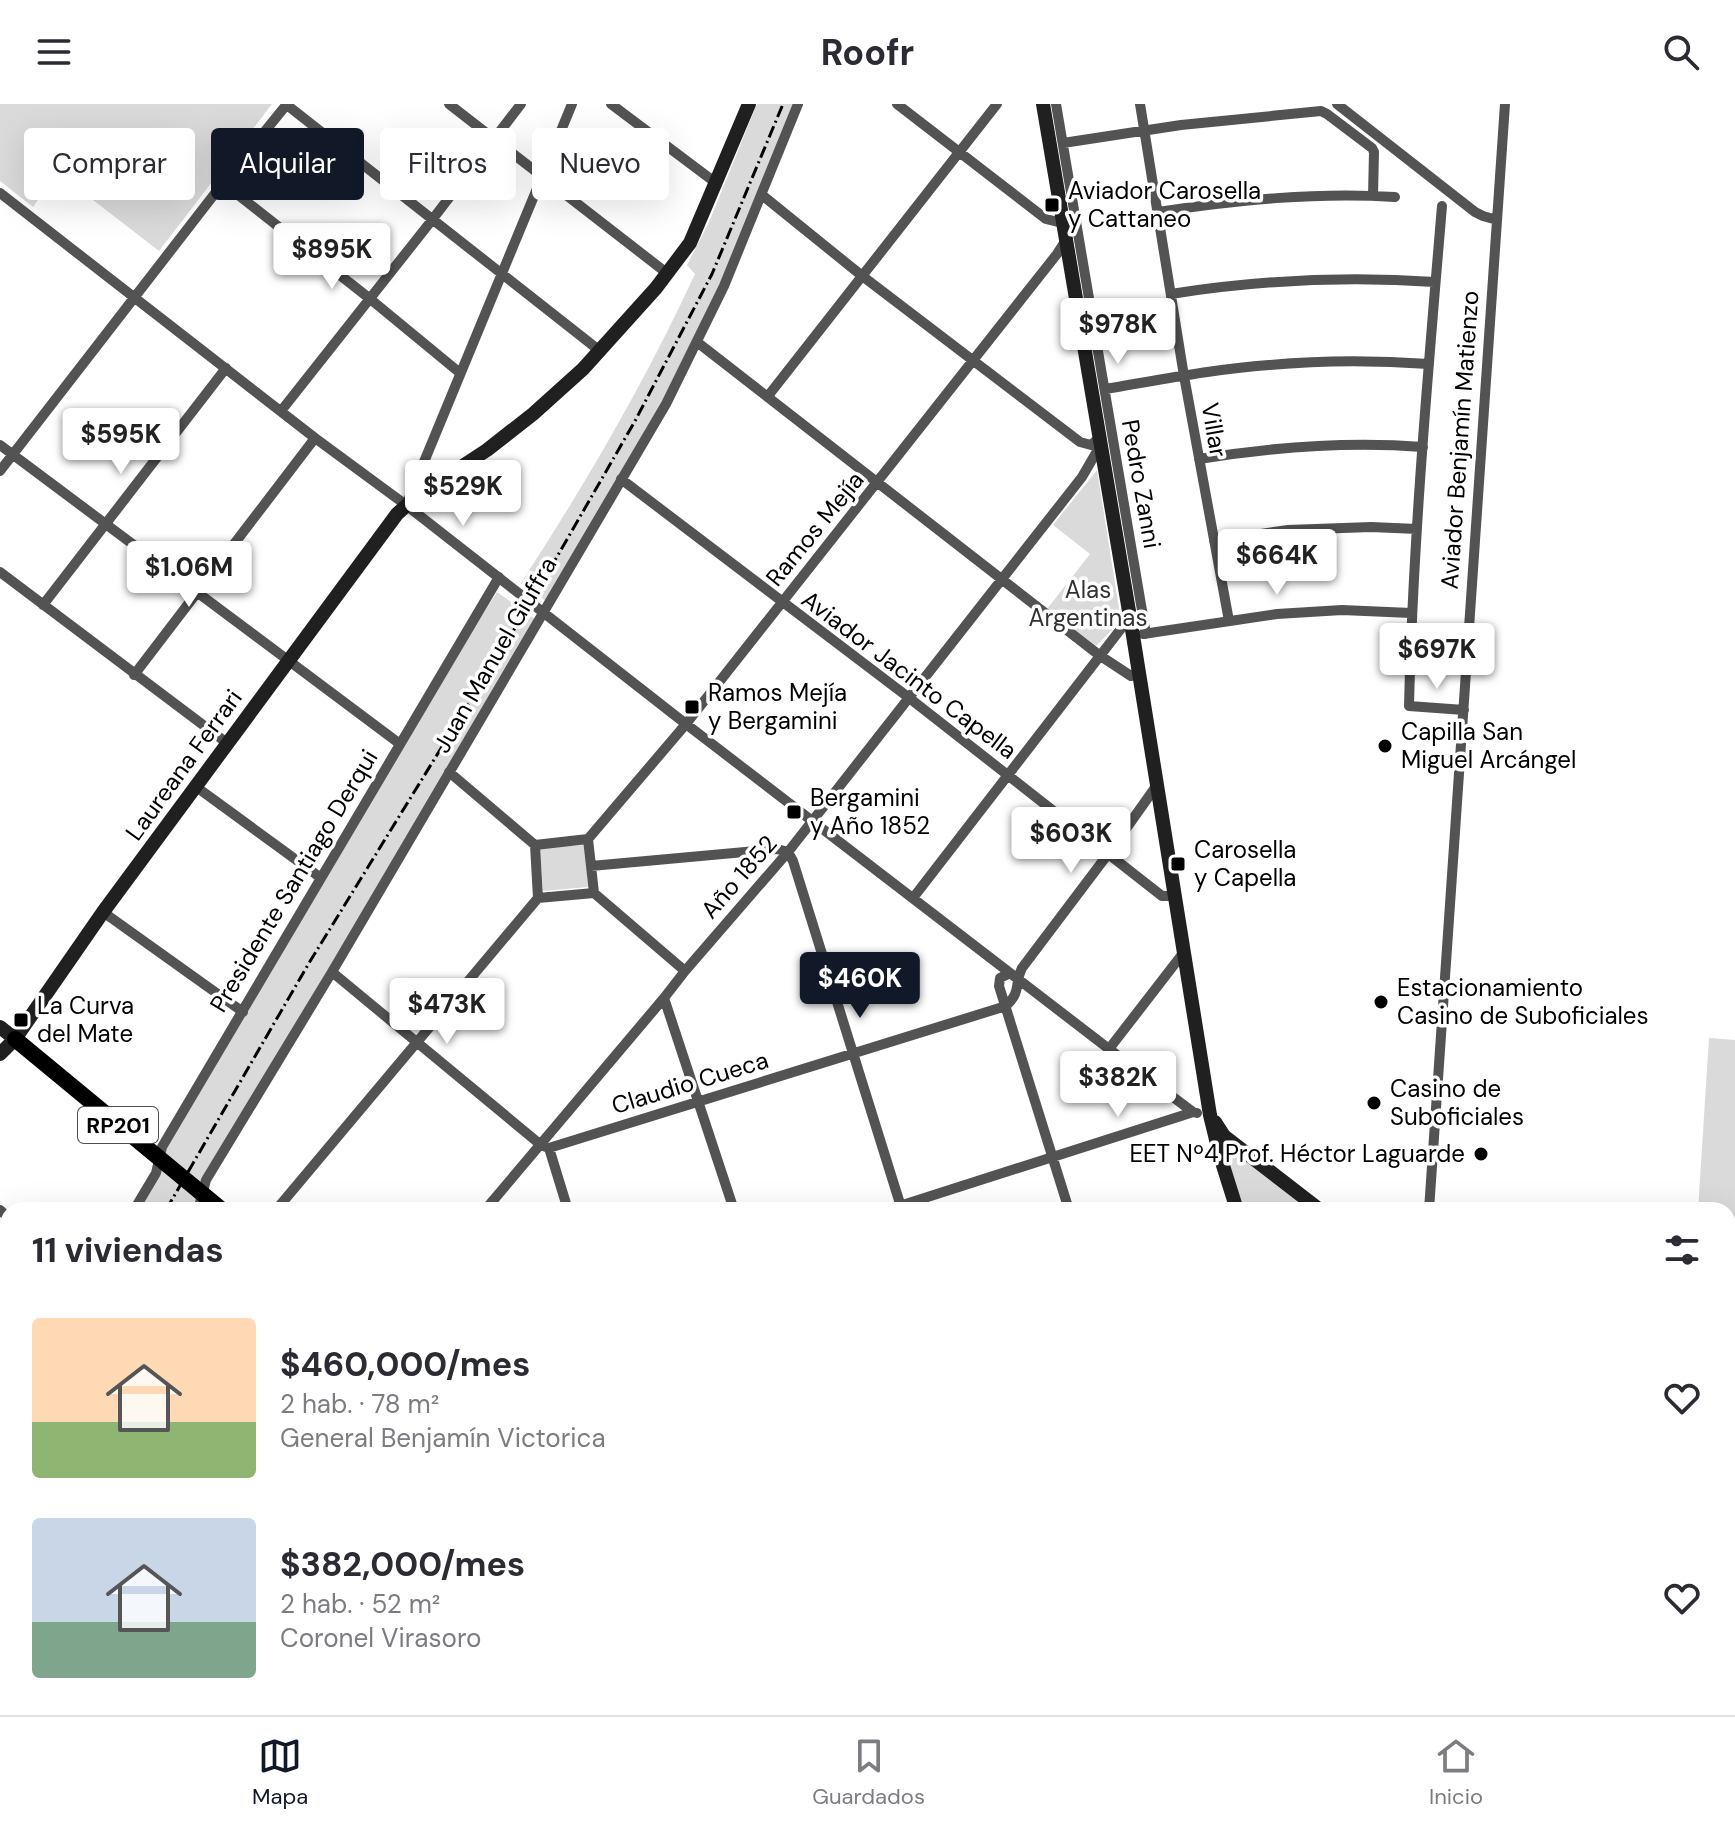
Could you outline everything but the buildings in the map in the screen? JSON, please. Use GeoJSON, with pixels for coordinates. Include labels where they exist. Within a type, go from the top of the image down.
{"type":"FeatureCollection","features":[{"type":"Feature","properties":{"kind":"main road","name":"RP201"},"geometry":{"type":"LineString","coordinates":[[15,1039],[158,1159],[200,1202]]}},
{"type":"Feature","properties":{"kind":"street"},"geometry":{"type":"LineString","coordinates":[[268,128],[287,104],[600,351]]}},
{"type":"Feature","properties":{"kind":"street"},"geometry":{"type":"LineString","coordinates":[[449,104],[480,128]]}},
{"type":"Feature","properties":{"kind":"street"},"geometry":{"type":"LineString","coordinates":[[502,128],[521,104]]}},
{"type":"Feature","properties":{"kind":"street"},"geometry":{"type":"LineString","coordinates":[[563,128],[572,104]]}},
{"type":"Feature","properties":{"kind":"street"},"geometry":{"type":"LineString","coordinates":[[611,104],[716,183]]}},
{"type":"Feature","properties":{"kind":"street"},"geometry":{"type":"LineString","coordinates":[[406,505],[515,430],[583,369],[668,274],[690,243],[749,104]]}},
{"type":"Feature","properties":{"kind":"street","name":"Juan Manuel Giuffra"},"geometry":{"type":"LineString","coordinates":[[200,1202],[206,1180],[666,404],[724,286],[798,104]]}},
{"type":"Feature","properties":{"kind":"street"},"geometry":{"type":"LineString","coordinates":[[897,104],[1046,219],[1062,223]]}},
{"type":"Feature","properties":{"kind":"street"},"geometry":{"type":"LineString","coordinates":[[768,396],[997,104]]}},
{"type":"Feature","properties":{"kind":"street"},"geometry":{"type":"LineString","coordinates":[[1043,104],[1100,442],[1136,627],[1139,673],[1210,1115],[1235,1202]]}},
{"type":"Feature","properties":{"kind":"street","name":"Pedro Zanni"},"geometry":{"type":"LineString","coordinates":[[1056,104],[1105,389],[1136,627]]}},
{"type":"Feature","properties":{"kind":"street","name":"Villar"},"geometry":{"type":"LineString","coordinates":[[1140,104],[1184,376],[1229,621]]}},
{"type":"Feature","properties":{"kind":"street"},"geometry":{"type":"LineString","coordinates":[[1337,104],[1475,212],[1497,220]]}},
{"type":"Feature","properties":{"kind":"street","name":"Aviador Benjamín Matienzo"},"geometry":{"type":"LineString","coordinates":[[1430,1202],[1505,104]]}},
{"type":"Feature","properties":{"kind":"street"},"geometry":{"type":"LineString","coordinates":[[1063,143],[1144,129],[1321,111],[1372,148],[1373,196]]}},
{"type":"Feature","properties":{"kind":"street"},"geometry":{"type":"LineString","coordinates":[[516,157],[532,169]]}},
{"type":"Feature","properties":{"kind":"street"},"geometry":{"type":"LineString","coordinates":[[762,195],[861,275],[1080,442],[1091,445],[1100,442]]}},
{"type":"Feature","properties":{"kind":"street"},"geometry":{"type":"LineString","coordinates":[[1,197],[406,505],[1109,1049],[1193,1112],[1210,1115],[1224,1136],[1310,1202]]}},
{"type":"Feature","properties":{"kind":"street"},"geometry":{"type":"LineString","coordinates":[[1158,212],[1267,198],[1395,197]]}},
{"type":"Feature","properties":{"kind":"street"},"geometry":{"type":"LineString","coordinates":[[0,471],[211,199]]}},
{"type":"Feature","properties":{"kind":"street"},"geometry":{"type":"LineString","coordinates":[[245,200],[460,373]]}},
{"type":"Feature","properties":{"kind":"street"},"geometry":{"type":"LineString","coordinates":[[281,411],[447,200]]}},
{"type":"Feature","properties":{"kind":"street"},"geometry":{"type":"LineString","coordinates":[[406,505],[534,200]]}},
{"type":"Feature","properties":{"kind":"street"},"geometry":{"type":"LineString","coordinates":[[572,200],[668,274]]}},
{"type":"Feature","properties":{"kind":"street"},"geometry":{"type":"LineString","coordinates":[[1442,206],[1411,613],[1409,706],[1464,710]]}},
{"type":"Feature","properties":{"kind":"street","name":"Ramos Mejía"},"geometry":{"type":"LineString","coordinates":[[588,839],[686,724],[1066,240]]}},
{"type":"Feature","properties":{"kind":"street"},"geometry":{"type":"LineString","coordinates":[[1171,294],[1322,278],[1435,282]]}},
{"type":"Feature","properties":{"kind":"street"},"geometry":{"type":"LineString","coordinates":[[697,342],[1099,655],[1131,676],[1139,673]]}},
{"type":"Feature","properties":{"kind":"street"},"geometry":{"type":"LineString","coordinates":[[1105,389],[1240,368],[1307,362],[1429,364]]}},
{"type":"Feature","properties":{"kind":"street"},"geometry":{"type":"LineString","coordinates":[[43,605],[226,368]]}},
{"type":"Feature","properties":{"kind":"street"},"geometry":{"type":"LineString","coordinates":[[134,675],[315,438]]}},
{"type":"Feature","properties":{"kind":"street","name":"Año 1852"},"geometry":{"type":"LineString","coordinates":[[492,1202],[545,1146],[553,1128],[788,852],[1082,477],[1100,442]]}},
{"type":"Feature","properties":{"kind":"street"},"geometry":{"type":"LineString","coordinates":[[0,445],[400,744]]}},
{"type":"Feature","properties":{"kind":"street"},"geometry":{"type":"LineString","coordinates":[[1199,459],[1319,445],[1423,447]]}},
{"type":"Feature","properties":{"kind":"street","name":"Aviador Jacinto Capella"},"geometry":{"type":"LineString","coordinates":[[621,479],[908,697],[1162,896],[1175,896]]}},
{"type":"Feature","properties":{"kind":"street","name":"Laureana Ferrari"},"geometry":{"type":"LineString","coordinates":[[0,1054],[15,1039],[195,786],[406,505]]}},
{"type":"Feature","properties":{"kind":"street"},"geometry":{"type":"LineString","coordinates":[[1214,541],[1288,530],[1417,529]]}},
{"type":"Feature","properties":{"kind":"street"},"geometry":{"type":"LineString","coordinates":[[0,572],[227,743]]}},
{"type":"Feature","properties":{"kind":"street","name":"Presidente Santiago Derqui"},"geometry":{"type":"LineString","coordinates":[[139,1202],[156,1173],[162,1147],[499,577]]}},
{"type":"Feature","properties":{"kind":"street"},"geometry":{"type":"LineString","coordinates":[[913,898],[1113,640],[1136,627],[1229,621],[1277,614],[1342,610],[1411,613]]}},
{"type":"Feature","properties":{"kind":"street"},"geometry":{"type":"LineString","coordinates":[[283,1202],[538,898],[535,845],[449,772]]}},
{"type":"Feature","properties":{"kind":"street"},"geometry":{"type":"LineString","coordinates":[[1066,1202],[999,982],[1000,978],[1014,976],[1022,968],[1157,785]]}},
{"type":"Feature","properties":{"kind":"street"},"geometry":{"type":"LineString","coordinates":[[195,786],[321,878]]}},
{"type":"Feature","properties":{"kind":"street"},"geometry":{"type":"LineString","coordinates":[[535,845],[588,839],[594,893],[685,971]]}},
{"type":"Feature","properties":{"kind":"street"},"geometry":{"type":"LineString","coordinates":[[591,866],[777,849],[788,852],[899,1202]]}},
{"type":"Feature","properties":{"kind":"street"},"geometry":{"type":"LineString","coordinates":[[538,898],[594,893]]}},
{"type":"Feature","properties":{"kind":"street"},"geometry":{"type":"LineString","coordinates":[[103,912],[243,1012]]}},
{"type":"Feature","properties":{"kind":"street"},"geometry":{"type":"LineString","coordinates":[[1109,1049],[1184,952]]}},
{"type":"Feature","properties":{"kind":"street"},"geometry":{"type":"LineString","coordinates":[[332,972],[545,1146],[565,1202]]}},
{"type":"Feature","properties":{"kind":"street"},"geometry":{"type":"LineString","coordinates":[[1006,1006],[1015,995],[1014,976]]}},
{"type":"Feature","properties":{"kind":"street"},"geometry":{"type":"LineString","coordinates":[[664,998],[731,1202]]}},
{"type":"Feature","properties":{"kind":"street","name":"Claudio Cueca"},"geometry":{"type":"LineString","coordinates":[[545,1146],[565,1143],[1006,1006]]}},
{"type":"Feature","properties":{"kind":"street"},"geometry":{"type":"LineString","coordinates":[[0,1027],[15,1039]]}},
{"type":"Feature","properties":{"kind":"street"},"geometry":{"type":"LineString","coordinates":[[919,1202],[1193,1112]]}},
{"type":"Feature","properties":{"kind":"street"},"geometry":{"type":"LineString","coordinates":[[553,1128],[556,1138],[565,1143]]}},
{"type":"Feature","properties":{"kind":"green space"},"geometry":{"type":"Polygon","coordinates":[[[0,104],[272,104],[254,128],[211,128],[211,183],[159,251],[93,200],[195,200],[195,128],[24,128],[24,200],[0,181],[0,104]]]}},
{"type":"Feature","properties":{"kind":"green space"},"geometry":{"type":"Polygon","coordinates":[[[757,104],[798,104],[697,342],[546,601],[521,583],[614,432],[676,314],[695,274],[687,265],[709,222],[757,104]]]}},
{"type":"Feature","properties":{"kind":"green space"},"geometry":{"type":"Polygon","coordinates":[[[24,200],[38,200],[33,207],[24,200]]]}},
{"type":"Feature","properties":{"kind":"green space","name":"Alas Argentinas"},"geometry":{"type":"Polygon","coordinates":[[[1097,470],[1121,621],[1096,646],[1047,609],[1090,554],[1053,525],[1097,470]]]}},
{"type":"Feature","properties":{"kind":"green space"},"geometry":{"type":"Polygon","coordinates":[[[497,592],[535,619],[206,1180],[200,1202],[138,1202],[158,1159],[400,744],[497,592]]]}},
{"type":"Feature","properties":{"kind":"green space"},"geometry":{"type":"Polygon","coordinates":[[[585,845],[588,887],[543,891],[540,848],[585,845]]]}},
{"type":"Feature","properties":{"kind":"green space"},"geometry":{"type":"Polygon","coordinates":[[[1709,1038],[1735,1040],[1735,1202],[1699,1202],[1709,1038]]]}},
{"type":"Feature","properties":{"kind":"green space"},"geometry":{"type":"Polygon","coordinates":[[[1235,1153],[1298,1202],[1240,1202],[1226,1155],[1235,1153]]]}},
{"type":"Feature","properties":{"kind":"railway"},"geometry":{"type":"LineString","coordinates":[[171,1202],[309,963],[531,602],[635,421],[712,274],[783,104]]}},
{"type":"Feature","properties":{"kind":"place","name":"Aviador Carosella y Cattaneo"},"geometry":{"type":"Point","coordinates":[1052,205]}},
{"type":"Feature","properties":{"kind":"place","name":"Ramos Mejía y Bergamini"},"geometry":{"type":"Point","coordinates":[692,707]}},
{"type":"Feature","properties":{"kind":"place","name":"Capilla San Miguel Arcángel"},"geometry":{"type":"Point","coordinates":[1385,746]}},
{"type":"Feature","properties":{"kind":"place","name":"Bergamini y Año 1852"},"geometry":{"type":"Point","coordinates":[794,812]}},
{"type":"Feature","properties":{"kind":"place","name":"Carosella y Capella"},"geometry":{"type":"Point","coordinates":[1178,864]}},
{"type":"Feature","properties":{"kind":"place","name":"Estacionamiento Casino de Suboficiales"},"geometry":{"type":"Point","coordinates":[1381,1002]}},
{"type":"Feature","properties":{"kind":"place","name":"La Curva del Mate"},"geometry":{"type":"Point","coordinates":[21,1020]}},
{"type":"Feature","properties":{"kind":"place","name":"Casino de Suboficiales"},"geometry":{"type":"Point","coordinates":[1374,1103]}},
{"type":"Feature","properties":{"kind":"place","name":"EET Nº4 Prof. Héctor Laguarde"},"geometry":{"type":"Point","coordinates":[1481,1154]}}]}
